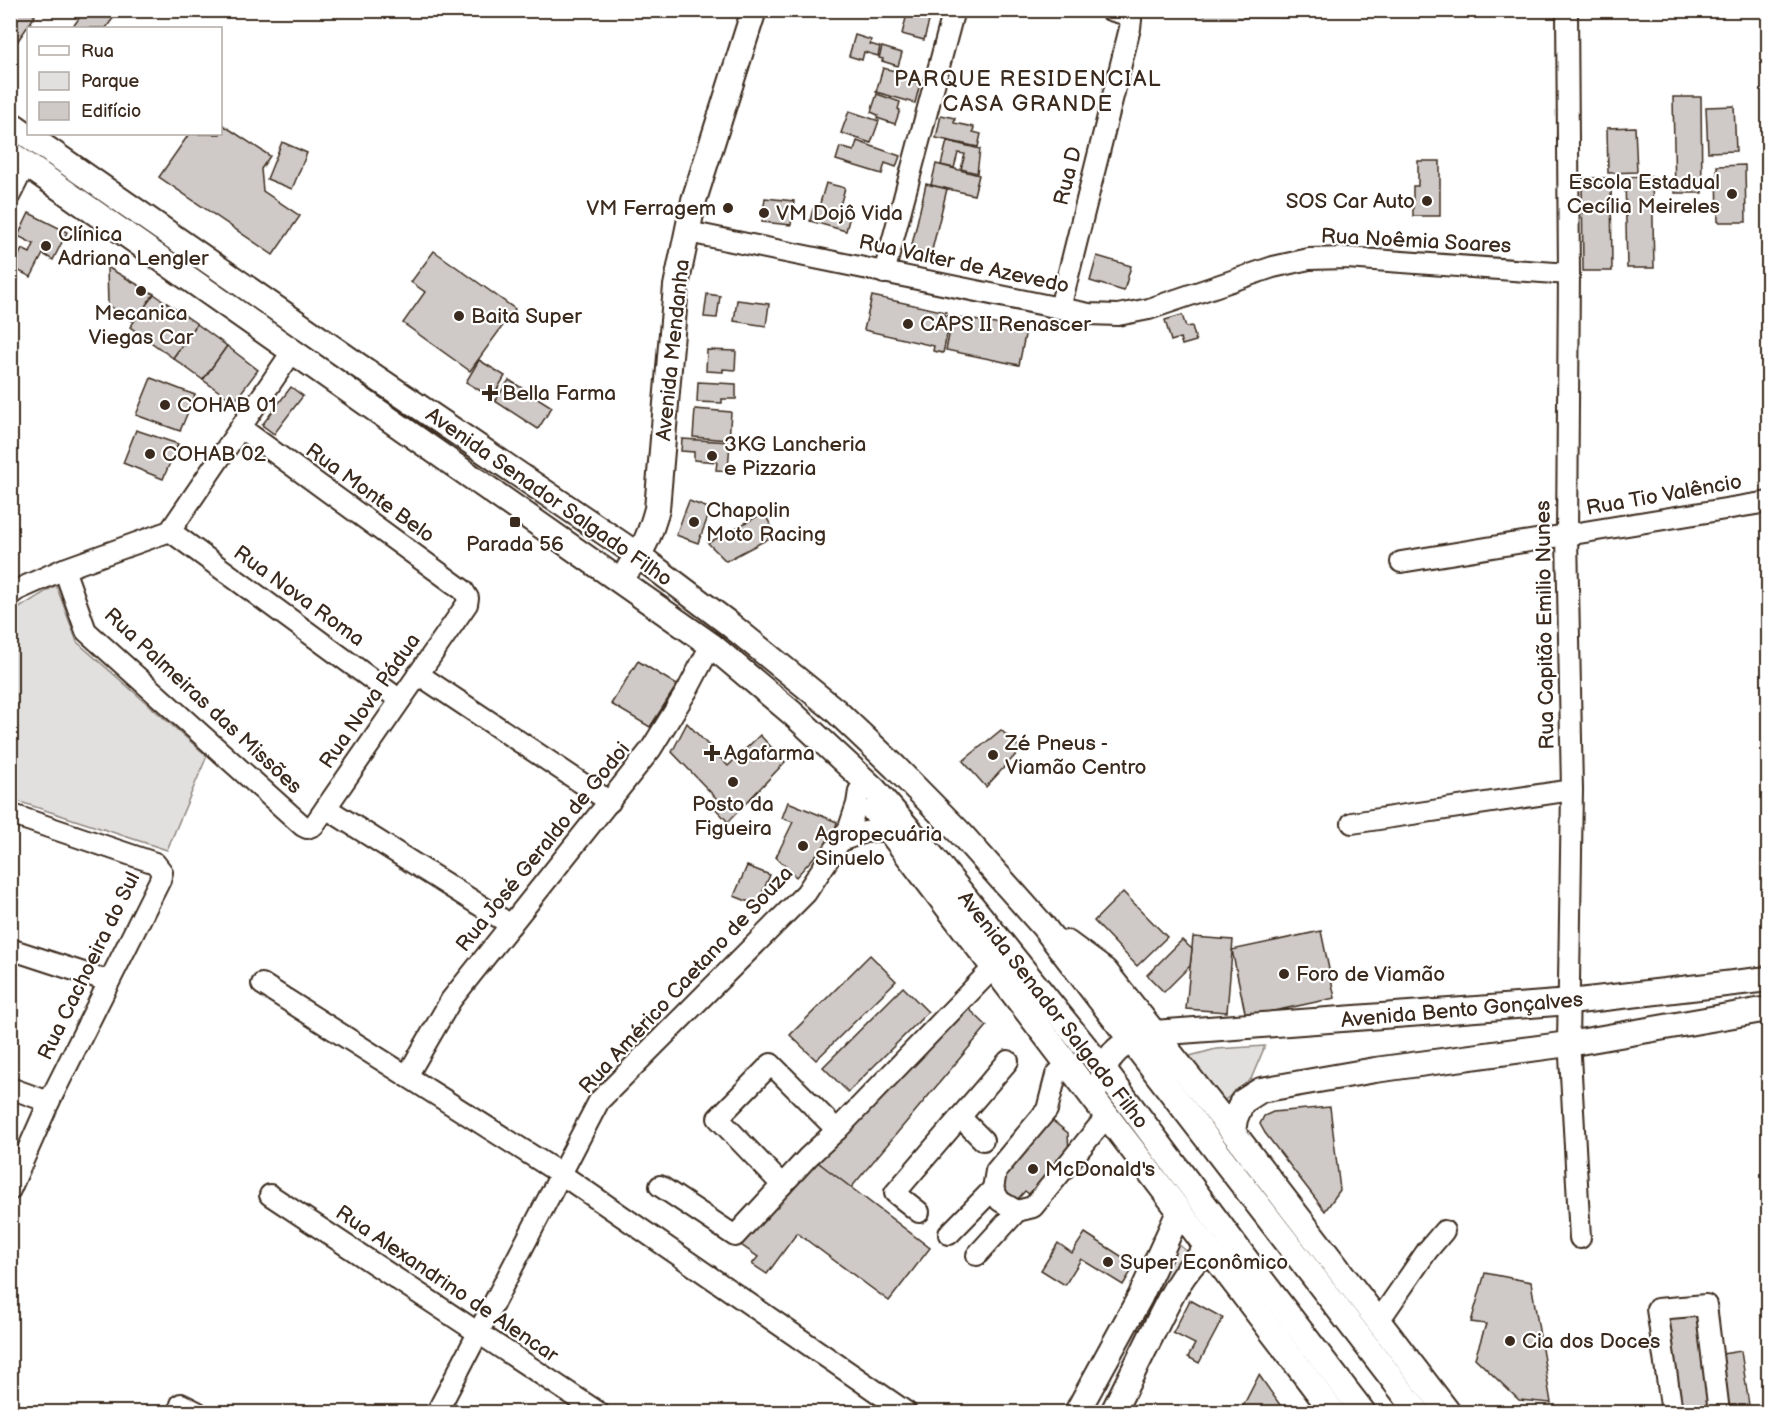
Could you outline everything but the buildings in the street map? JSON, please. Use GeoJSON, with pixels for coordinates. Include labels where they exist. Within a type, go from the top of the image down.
{"type":"FeatureCollection","features":[{"type":"Feature","properties":{"kind":"main road","name":"Avenida Mendanha"},"geometry":{"type":"LineString","coordinates":[[618,581],[639,556],[651,533],[657,509],[676,286],[694,200],[754,10]]}},
{"type":"Feature","properties":{"kind":"main road","name":"Avenida Senador Salgado Filho"},"geometry":{"type":"LineString","coordinates":[[10,123],[27,135]]}},
{"type":"Feature","properties":{"kind":"main road","name":"Avenida Senador Salgado Filho"},"geometry":{"type":"LineString","coordinates":[[27,135],[356,364],[639,556],[728,623],[835,710],[962,835],[1143,1037],[1233,1132],[1448,1413]]}},
{"type":"Feature","properties":{"kind":"main road","name":"Avenida Senador Salgado Filho"},"geometry":{"type":"LineString","coordinates":[[18,158],[711,645],[792,712],[874,789],[927,850],[1103,1069],[1364,1413]]}},
{"type":"Feature","properties":{"kind":"main road","name":"Avenida Senador Salgado Filho"},"geometry":{"type":"LineString","coordinates":[[841,759],[859,791],[888,830],[1333,1412]]}},
{"type":"Feature","properties":{"kind":"main road","name":"Avenida Senador Salgado Filho"},"geometry":{"type":"LineString","coordinates":[[1043,926],[1105,971],[1135,1009],[1143,1037],[1418,1413]]}},
{"type":"Feature","properties":{"kind":"main road","name":"Avenida Bento Gonçalves"},"geometry":{"type":"LineString","coordinates":[[1143,1037],[1570,1002],[1768,979]]}},
{"type":"Feature","properties":{"kind":"main road"},"geometry":{"type":"LineString","coordinates":[[1135,1009],[1187,1032]]}},
{"type":"Feature","properties":{"kind":"main road","name":"Avenida Bento Gonçalves"},"geometry":{"type":"LineString","coordinates":[[1233,1132],[1242,1102],[1262,1090],[1375,1070],[1568,1044],[1768,1009]]}},
{"type":"Feature","properties":{"kind":"main road"},"geometry":{"type":"LineString","coordinates":[[1104,1113],[1100,1094],[1103,1069],[1114,1051],[1143,1037]]}},
{"type":"Feature","properties":{"kind":"main road"},"geometry":{"type":"LineString","coordinates":[[1077,1413],[1140,1297],[1179,1212]]}},
{"type":"Feature","properties":{"kind":"main road"},"geometry":{"type":"LineString","coordinates":[[1113,1413],[1164,1310],[1187,1270],[1207,1250]]}},
{"type":"Feature","properties":{"kind":"main road"},"geometry":{"type":"LineString","coordinates":[[1140,1297],[1164,1310]]}},
{"type":"Feature","properties":{"kind":"street"},"geometry":{"type":"LineString","coordinates":[[884,273],[954,10]]}},
{"type":"Feature","properties":{"kind":"street","name":"Rua D"},"geometry":{"type":"LineString","coordinates":[[1060,308],[1131,20],[1124,14],[1110,10]]}},
{"type":"Feature","properties":{"kind":"street","name":"Rua Capitão Emilio Nunes"},"geometry":{"type":"LineString","coordinates":[[1567,10],[1569,274],[1567,536],[1572,790],[1568,1044],[1580,1238]]}},
{"type":"Feature","properties":{"kind":"street"},"geometry":{"type":"LineString","coordinates":[[10,195],[18,158]]}},
{"type":"Feature","properties":{"kind":"street","name":"Rua Valter de Azevedo"},"geometry":{"type":"LineString","coordinates":[[688,232],[1089,314]]}},
{"type":"Feature","properties":{"kind":"street","name":"Rua Noêmia Soares"},"geometry":{"type":"LineString","coordinates":[[1089,314],[1118,315],[1149,309],[1273,267],[1309,259],[1347,258],[1569,274]]}},
{"type":"Feature","properties":{"kind":"street"},"geometry":{"type":"LineString","coordinates":[[10,595],[64,569],[170,531],[292,352]]}},
{"type":"Feature","properties":{"kind":"street","name":"Rua Monte Belo"},"geometry":{"type":"LineString","coordinates":[[241,429],[463,590],[468,598]]}},
{"type":"Feature","properties":{"kind":"street","name":"Rua Tio Valêncio"},"geometry":{"type":"LineString","coordinates":[[1401,562],[1768,502]]}},
{"type":"Feature","properties":{"kind":"street","name":"Rua Nova Roma"},"geometry":{"type":"LineString","coordinates":[[170,531],[400,699]]}},
{"type":"Feature","properties":{"kind":"street","name":"Rua Palmeiras das Missões"},"geometry":{"type":"LineString","coordinates":[[64,569],[86,630],[307,828]]}},
{"type":"Feature","properties":{"kind":"street","name":"Rua Nova Pádua"},"geometry":{"type":"LineString","coordinates":[[307,828],[314,825],[326,808],[468,598]]}},
{"type":"Feature","properties":{"kind":"street","name":"Rua José Geraldo de Godoi"},"geometry":{"type":"LineString","coordinates":[[407,1076],[451,1000],[651,749],[688,689],[711,645]]}},
{"type":"Feature","properties":{"kind":"street"},"geometry":{"type":"LineString","coordinates":[[418,674],[610,802]]}},
{"type":"Feature","properties":{"kind":"street"},"geometry":{"type":"LineString","coordinates":[[1352,823],[1572,790]]}},
{"type":"Feature","properties":{"kind":"street","name":"Rua Américo Caetano de Souza"},"geometry":{"type":"LineString","coordinates":[[437,1413],[599,1101],[806,893],[843,840],[854,816],[859,791]]}},
{"type":"Feature","properties":{"kind":"street"},"geometry":{"type":"LineString","coordinates":[[326,808],[511,926]]}},
{"type":"Feature","properties":{"kind":"street","name":"Rua Cachoeira do Sul"},"geometry":{"type":"LineString","coordinates":[[10,814],[155,863],[162,872],[49,1102],[10,1190]]}},
{"type":"Feature","properties":{"kind":"street"},"geometry":{"type":"LineString","coordinates":[[843,840],[865,832],[888,830]]}},
{"type":"Feature","properties":{"kind":"street"},"geometry":{"type":"LineString","coordinates":[[10,949],[108,981]]}},
{"type":"Feature","properties":{"kind":"street"},"geometry":{"type":"LineString","coordinates":[[660,1186],[735,1236],[993,968]]}},
{"type":"Feature","properties":{"kind":"street"},"geometry":{"type":"LineString","coordinates":[[262,984],[561,1174],[906,1413]]}},
{"type":"Feature","properties":{"kind":"street"},"geometry":{"type":"LineString","coordinates":[[919,1212],[895,1193],[1008,1062]]}},
{"type":"Feature","properties":{"kind":"street"},"geometry":{"type":"LineString","coordinates":[[949,1234],[993,1189],[996,1172],[1047,1110],[1056,1075],[1067,1064]]}},
{"type":"Feature","properties":{"kind":"street"},"geometry":{"type":"LineString","coordinates":[[782,1185],[718,1118],[764,1071],[771,1065],[837,1130]]}},
{"type":"Feature","properties":{"kind":"street"},"geometry":{"type":"LineString","coordinates":[[10,1088],[49,1102]]}},
{"type":"Feature","properties":{"kind":"street"},"geometry":{"type":"LineString","coordinates":[[977,1255],[1017,1211],[1033,1207],[1104,1113]]}},
{"type":"Feature","properties":{"kind":"street"},"geometry":{"type":"LineString","coordinates":[[960,1117],[983,1140]]}},
{"type":"Feature","properties":{"kind":"street"},"geometry":{"type":"LineString","coordinates":[[993,1189],[1000,1201],[1017,1211]]}},
{"type":"Feature","properties":{"kind":"street","name":"Rua Alexandrino de Alencar"},"geometry":{"type":"LineString","coordinates":[[270,1195],[598,1413]]}},
{"type":"Feature","properties":{"kind":"street"},"geometry":{"type":"LineString","coordinates":[[1378,1322],[1427,1251],[1444,1231]]}},
{"type":"Feature","properties":{"kind":"street"},"geometry":{"type":"LineString","coordinates":[[1672,1413],[1657,1309],[1706,1305],[1719,1413]]}},
{"type":"Feature","properties":{"kind":"green space"},"geometry":{"type":"Polygon","coordinates":[[[1203,11],[1287,11],[1287,18],[1205,17],[1203,11]]]}},
{"type":"Feature","properties":{"kind":"green space"},"geometry":{"type":"Polygon","coordinates":[[[56,585],[77,642],[207,756],[167,850],[11,799],[11,613],[56,585]]]}},
{"type":"Feature","properties":{"kind":"green space"},"geometry":{"type":"Polygon","coordinates":[[[1265,1046],[1251,1079],[1220,1104],[1186,1057],[1216,1049],[1265,1046]]]}},
{"type":"Feature","properties":{"kind":"green space"},"geometry":{"type":"Polygon","coordinates":[[[1176,1242],[1192,1256],[1163,1305],[1151,1299],[1176,1242]]]}},
{"type":"Feature","properties":{"kind":"place","name":"Escola Estadual Cecília Meireles"},"geometry":{"type":"Point","coordinates":[1732,194]}},
{"type":"Feature","properties":{"kind":"place","name":"SOS Car Auto"},"geometry":{"type":"Point","coordinates":[1427,201]}},
{"type":"Feature","properties":{"kind":"place","name":"VM Ferragem"},"geometry":{"type":"Point","coordinates":[728,208]}},
{"type":"Feature","properties":{"kind":"place","name":"VM Dojô Vida"},"geometry":{"type":"Point","coordinates":[764,213]}},
{"type":"Feature","properties":{"kind":"place","name":"Clínica Adriana Lengler"},"geometry":{"type":"Point","coordinates":[46,246]}},
{"type":"Feature","properties":{"kind":"place","name":"Mecanica Viegas Car"},"geometry":{"type":"Point","coordinates":[141,291]}},
{"type":"Feature","properties":{"kind":"place","name":"Baita Super"},"geometry":{"type":"Point","coordinates":[459,316]}},
{"type":"Feature","properties":{"kind":"place","name":"CAPS II Renascer"},"geometry":{"type":"Point","coordinates":[908,324]}},
{"type":"Feature","properties":{"kind":"place","name":"Bella Farma"},"geometry":{"type":"Point","coordinates":[490,393]}},
{"type":"Feature","properties":{"kind":"place","name":"COHAB 01"},"geometry":{"type":"Point","coordinates":[165,405]}},
{"type":"Feature","properties":{"kind":"place","name":"COHAB 02"},"geometry":{"type":"Point","coordinates":[150,454]}},
{"type":"Feature","properties":{"kind":"place","name":"3KG Lancheria e Pizzaria"},"geometry":{"type":"Point","coordinates":[712,456]}},
{"type":"Feature","properties":{"kind":"place","name":"Parada 56"},"geometry":{"type":"Point","coordinates":[515,522]}},
{"type":"Feature","properties":{"kind":"place","name":"Chapolin Moto Racing"},"geometry":{"type":"Point","coordinates":[694,522]}},
{"type":"Feature","properties":{"kind":"place","name":"Agafarma"},"geometry":{"type":"Point","coordinates":[712,753]}},
{"type":"Feature","properties":{"kind":"place","name":"Zé Pneus - Viamão Centro"},"geometry":{"type":"Point","coordinates":[993,755]}},
{"type":"Feature","properties":{"kind":"place","name":"Posto da Figueira"},"geometry":{"type":"Point","coordinates":[733,782]}},
{"type":"Feature","properties":{"kind":"place","name":"Agropecuária Sinuelo"},"geometry":{"type":"Point","coordinates":[803,846]}},
{"type":"Feature","properties":{"kind":"place","name":"Foro de Viamão"},"geometry":{"type":"Point","coordinates":[1284,974]}},
{"type":"Feature","properties":{"kind":"place","name":"McDonald's"},"geometry":{"type":"Point","coordinates":[1033,1169]}},
{"type":"Feature","properties":{"kind":"place","name":"Super Econômico"},"geometry":{"type":"Point","coordinates":[1108,1262]}},
{"type":"Feature","properties":{"kind":"place","name":"Cia dos Doces"},"geometry":{"type":"Point","coordinates":[1510,1341]}},
{"type":"Feature","properties":{"kind":"district","name":"PARQUE RESIDENCIAL CASA GRANDE"},"geometry":{"type":"Point","coordinates":[1028,92]}}]}
